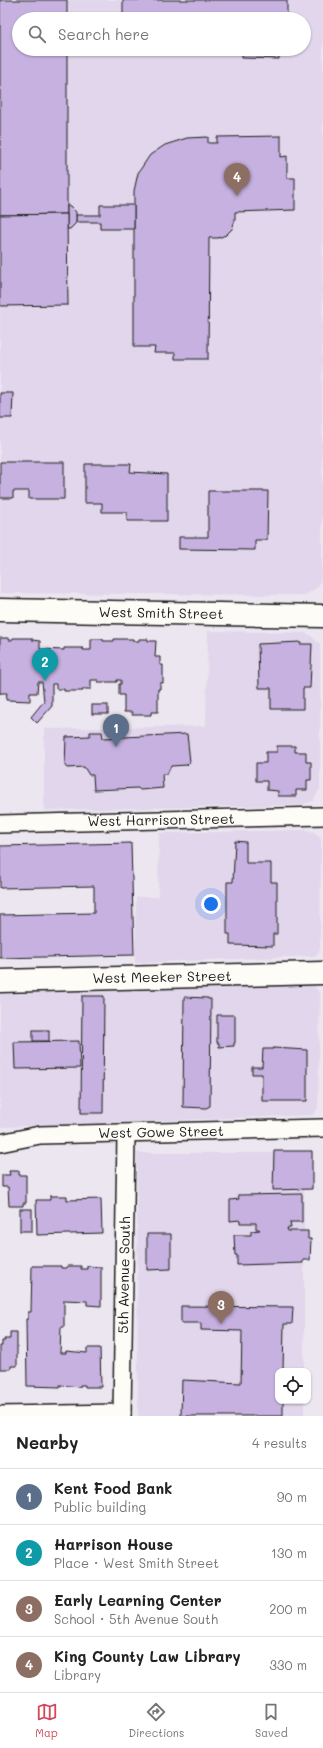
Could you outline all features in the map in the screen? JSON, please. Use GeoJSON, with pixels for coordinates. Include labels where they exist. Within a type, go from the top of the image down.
{"type":"FeatureCollection","features":[{"type":"Feature","properties":{"kind":"main road","name":"West Smith Street"},"geometry":{"type":"LineString","coordinates":[[0,610],[323,616]]}},
{"type":"Feature","properties":{"kind":"main road","name":"West Meeker Street"},"geometry":{"type":"LineString","coordinates":[[0,981],[323,973]]}},
{"type":"Feature","properties":{"kind":"street","name":"West Harrison Street"},"geometry":{"type":"LineString","coordinates":[[0,824],[323,816]]}},
{"type":"Feature","properties":{"kind":"street","name":"West Gowe Street"},"geometry":{"type":"LineString","coordinates":[[0,1143],[40,1135],[323,1128]]}},
{"type":"Feature","properties":{"kind":"street","name":"5th Avenue South"},"geometry":{"type":"LineString","coordinates":[[122,1415],[126,1134]]}},
{"type":"Feature","properties":{"kind":"street"},"geometry":{"type":"LineString","coordinates":[[0,1415],[122,1415]]}},
{"type":"Feature","properties":{"kind":"shaded area"},"geometry":{"type":"Polygon","coordinates":[[[0,0],[323,0],[322,574],[318,587],[305,595],[0,593],[0,0]]]}},
{"type":"Feature","properties":{"kind":"shaded area"},"geometry":{"type":"Polygon","coordinates":[[[208,631],[305,633],[310,635],[320,644],[320,789],[313,801],[301,805],[44,810],[44,729],[206,726],[208,631]]]}},
{"type":"Feature","properties":{"kind":"shaded area"},"geometry":{"type":"Polygon","coordinates":[[[307,830],[314,832],[321,839],[319,953],[315,956],[135,963],[136,897],[158,897],[159,833],[307,830]]]}},
{"type":"Feature","properties":{"kind":"shaded area"},"geometry":{"type":"Polygon","coordinates":[[[306,985],[314,986],[320,993],[318,1108],[313,1115],[0,1127],[0,994],[306,985]]]}},
{"type":"Feature","properties":{"kind":"shaded area"},"geometry":{"type":"Polygon","coordinates":[[[137,1153],[304,1153],[304,1368],[275,1368],[275,1404],[304,1404],[304,1416],[138,1416],[137,1153]]]}},
{"type":"Feature","properties":{"kind":"building"},"geometry":{"type":"Polygon","coordinates":[[[0,0],[67,0],[67,12],[12,12],[12,56],[67,56],[67,214],[0,215],[0,0]]]}},
{"type":"Feature","properties":{"kind":"building"},"geometry":{"type":"Polygon","coordinates":[[[123,0],[287,0],[287,12],[123,12],[123,0]]]}},
{"type":"Feature","properties":{"kind":"building"},"geometry":{"type":"Polygon","coordinates":[[[242,56],[279,56],[279,59],[242,58],[242,56]]]}},
{"type":"Feature","properties":{"kind":"building"},"geometry":{"type":"Polygon","coordinates":[[[281,136],[281,157],[287,156],[287,178],[295,178],[295,210],[235,212],[235,220],[232,229],[226,235],[218,238],[209,238],[208,359],[175,359],[175,353],[154,353],[155,347],[134,347],[134,191],[138,173],[150,155],[165,145],[187,138],[208,137],[208,143],[217,143],[217,137],[281,136]]]}},
{"type":"Feature","properties":{"kind":"building"},"geometry":{"type":"Polygon","coordinates":[[[100,205],[134,205],[134,229],[100,229],[100,222],[76,222],[76,215],[100,215],[100,205]]]}},
{"type":"Feature","properties":{"kind":"building"},"geometry":{"type":"Polygon","coordinates":[[[67,206],[70,206],[76,212],[76,223],[70,229],[67,229],[67,206]]]}},
{"type":"Feature","properties":{"kind":"building"},"geometry":{"type":"Polygon","coordinates":[[[67,214],[68,305],[0,306],[0,215],[67,214]]]}},
{"type":"Feature","properties":{"kind":"building"},"geometry":{"type":"Polygon","coordinates":[[[0,393],[13,393],[12,418],[0,418],[0,393]]]}},
{"type":"Feature","properties":{"kind":"building"},"geometry":{"type":"Polygon","coordinates":[[[0,462],[64,462],[64,499],[29,499],[29,491],[13,491],[13,498],[0,498],[0,462]]]}},
{"type":"Feature","properties":{"kind":"building"},"geometry":{"type":"Polygon","coordinates":[[[85,464],[131,464],[130,472],[167,474],[167,521],[127,521],[127,512],[102,512],[102,503],[85,503],[85,464]]]}},
{"type":"Feature","properties":{"kind":"building"},"geometry":{"type":"Polygon","coordinates":[[[208,491],[268,491],[267,540],[255,540],[255,550],[179,549],[179,537],[208,537],[208,491]]]}},
{"type":"Feature","properties":{"kind":"building"},"geometry":{"type":"Polygon","coordinates":[[[0,638],[9,638],[9,640],[12,640],[13,638],[32,638],[32,640],[40,641],[40,649],[64,650],[64,648],[83,648],[83,650],[91,650],[91,639],[114,641],[114,639],[133,639],[133,641],[139,641],[139,639],[148,639],[148,641],[156,641],[155,657],[160,657],[160,665],[163,665],[163,683],[160,683],[160,689],[158,689],[158,712],[151,712],[151,715],[132,715],[132,712],[124,712],[124,695],[119,695],[119,684],[121,684],[121,680],[117,680],[117,682],[98,682],[98,680],[91,680],[91,689],[83,689],[83,691],[64,691],[64,689],[56,689],[56,684],[52,684],[52,706],[37,723],[31,717],[44,701],[42,682],[38,682],[37,693],[30,693],[30,701],[6,700],[7,693],[0,694],[0,638]]]}},
{"type":"Feature","properties":{"kind":"building"},"geometry":{"type":"Polygon","coordinates":[[[300,642],[300,644],[312,644],[310,688],[303,688],[303,709],[271,709],[271,688],[259,688],[258,644],[300,642]]]}},
{"type":"Feature","properties":{"kind":"building"},"geometry":{"type":"Polygon","coordinates":[[[92,705],[108,705],[108,714],[92,714],[92,705]]]}},
{"type":"Feature","properties":{"kind":"building"},"geometry":{"type":"Polygon","coordinates":[[[90,732],[102,732],[103,738],[187,734],[190,762],[187,765],[171,766],[167,774],[162,774],[163,788],[140,790],[138,788],[94,790],[93,775],[89,775],[84,767],[67,768],[65,766],[66,737],[90,736],[90,732]]]}},
{"type":"Feature","properties":{"kind":"building"},"geometry":{"type":"Polygon","coordinates":[[[277,746],[295,746],[295,752],[306,752],[306,762],[311,762],[311,780],[307,780],[307,790],[296,790],[296,796],[278,796],[278,791],[267,790],[267,781],[256,781],[256,763],[266,763],[266,752],[277,752],[277,746]]]}},
{"type":"Feature","properties":{"kind":"building"},"geometry":{"type":"Polygon","coordinates":[[[235,841],[246,842],[246,863],[271,863],[271,882],[277,882],[277,934],[273,934],[273,946],[230,945],[230,934],[227,934],[227,882],[233,882],[235,841]]]}},
{"type":"Feature","properties":{"kind":"building"},"geometry":{"type":"Polygon","coordinates":[[[131,843],[134,955],[0,958],[0,915],[94,913],[94,886],[0,888],[0,846],[131,843]]]}},
{"type":"Feature","properties":{"kind":"building"},"geometry":{"type":"Polygon","coordinates":[[[82,996],[104,996],[103,1113],[81,1113],[82,996]]]}},
{"type":"Feature","properties":{"kind":"building"},"geometry":{"type":"Polygon","coordinates":[[[184,997],[211,999],[210,1106],[206,1108],[183,1107],[184,997]]]}},
{"type":"Feature","properties":{"kind":"building"},"geometry":{"type":"Polygon","coordinates":[[[217,1015],[235,1015],[234,1046],[219,1047],[219,1043],[217,1043],[217,1015]]]}},
{"type":"Feature","properties":{"kind":"building"},"geometry":{"type":"Polygon","coordinates":[[[33,1030],[49,1030],[49,1041],[33,1041],[33,1030]]]}},
{"type":"Feature","properties":{"kind":"building"},"geometry":{"type":"Polygon","coordinates":[[[79,1041],[80,1068],[15,1069],[14,1042],[79,1041]]]}},
{"type":"Feature","properties":{"kind":"building"},"geometry":{"type":"Polygon","coordinates":[[[273,1048],[307,1050],[307,1101],[262,1101],[262,1074],[252,1074],[252,1067],[262,1067],[263,1049],[273,1048]]]}},
{"type":"Feature","properties":{"kind":"building"},"geometry":{"type":"Polygon","coordinates":[[[274,1151],[312,1151],[312,1189],[273,1190],[274,1151]]]}},
{"type":"Feature","properties":{"kind":"building"},"geometry":{"type":"Polygon","coordinates":[[[9,1171],[19,1171],[19,1175],[26,1175],[26,1203],[23,1203],[23,1206],[9,1206],[8,1187],[2,1187],[2,1175],[10,1175],[9,1171]]]}},
{"type":"Feature","properties":{"kind":"building"},"geometry":{"type":"Polygon","coordinates":[[[302,1194],[302,1222],[290,1222],[291,1228],[287,1228],[288,1231],[308,1231],[308,1239],[311,1239],[310,1260],[303,1260],[303,1263],[237,1265],[234,1235],[251,1235],[251,1231],[260,1230],[256,1229],[256,1223],[240,1223],[240,1220],[230,1221],[230,1200],[239,1199],[238,1195],[302,1194]]]}},
{"type":"Feature","properties":{"kind":"building"},"geometry":{"type":"Polygon","coordinates":[[[50,1196],[67,1196],[67,1200],[101,1199],[102,1233],[37,1235],[36,1200],[50,1200],[50,1196]]]}},
{"type":"Feature","properties":{"kind":"building"},"geometry":{"type":"Polygon","coordinates":[[[20,1209],[32,1209],[32,1231],[20,1231],[20,1209]]]}},
{"type":"Feature","properties":{"kind":"building"},"geometry":{"type":"Polygon","coordinates":[[[147,1234],[171,1234],[171,1269],[147,1270],[147,1234]]]}},
{"type":"Feature","properties":{"kind":"building"},"geometry":{"type":"Polygon","coordinates":[[[32,1266],[61,1266],[61,1268],[67,1268],[67,1266],[81,1266],[81,1269],[87,1269],[87,1266],[101,1267],[101,1306],[87,1305],[87,1301],[64,1300],[64,1327],[61,1327],[60,1353],[66,1353],[66,1351],[87,1353],[87,1348],[100,1348],[101,1387],[85,1387],[85,1385],[80,1385],[80,1387],[60,1385],[60,1387],[27,1386],[26,1319],[28,1319],[28,1312],[31,1312],[32,1266]]]}},
{"type":"Feature","properties":{"kind":"building"},"geometry":{"type":"Polygon","coordinates":[[[181,1306],[293,1307],[292,1324],[284,1324],[283,1368],[275,1368],[275,1404],[283,1404],[283,1416],[181,1416],[182,1380],[241,1383],[242,1331],[201,1330],[201,1323],[181,1323],[181,1306]]]}},
{"type":"Feature","properties":{"kind":"building"},"geometry":{"type":"Polygon","coordinates":[[[10,1332],[17,1332],[17,1366],[11,1366],[11,1369],[0,1369],[0,1346],[2,1346],[2,1341],[5,1341],[4,1339],[10,1339],[10,1332]]]}},
{"type":"Feature","properties":{"kind":"place","name":"King County Law Library"},"geometry":{"type":"Point","coordinates":[237,196]}},
{"type":"Feature","properties":{"kind":"place","name":"Harrison House"},"geometry":{"type":"Point","coordinates":[45,681]}},
{"type":"Feature","properties":{"kind":"place","name":"Kent Food Bank"},"geometry":{"type":"Point","coordinates":[116,747]}},
{"type":"Feature","properties":{"kind":"place","name":"Early Learning Center"},"geometry":{"type":"Point","coordinates":[221,1324]}}]}
